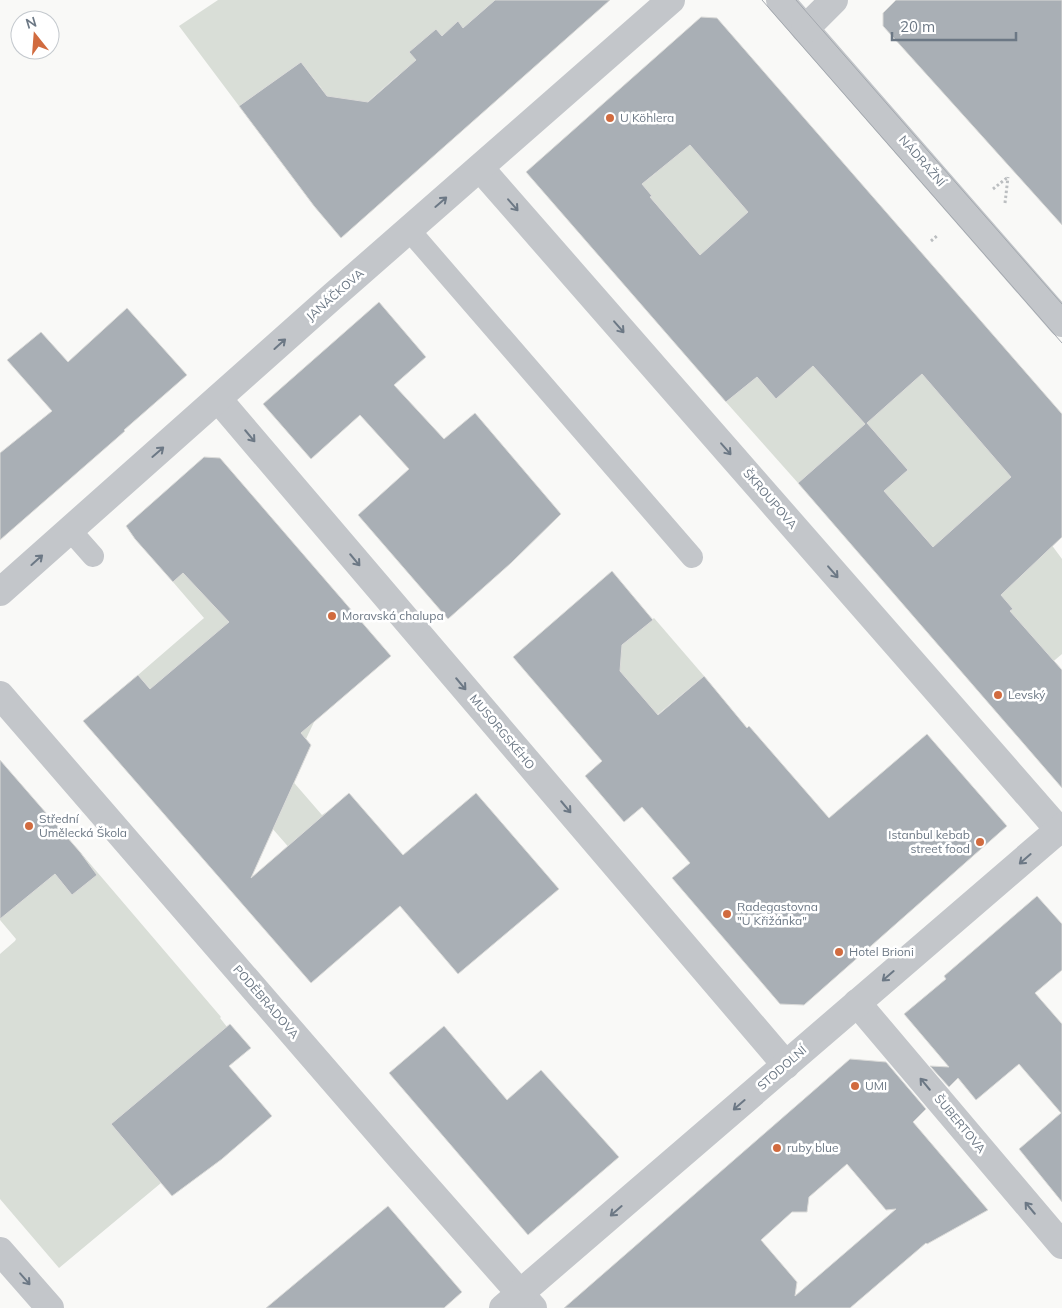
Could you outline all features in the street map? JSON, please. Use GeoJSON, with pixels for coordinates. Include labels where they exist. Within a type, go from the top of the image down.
{"type":"FeatureCollection","features":[{"type":"Feature","properties":{"kind":"street","name":"JANÁČKOVA"},"geometry":{"type":"LineString","coordinates":[[0,592],[671,0]]}},
{"type":"Feature","properties":{"kind":"street","name":"NÁDRAŽNÍ"},"geometry":{"type":"LineString","coordinates":[[780,0],[1062,322]]}},
{"type":"Feature","properties":{"kind":"street"},"geometry":{"type":"LineString","coordinates":[[805,28],[834,0]]}},
{"type":"Feature","properties":{"kind":"street","name":"ŠKROUPOVA"},"geometry":{"type":"LineString","coordinates":[[480,168],[1060,829]]}},
{"type":"Feature","properties":{"kind":"street","name":"MUSORGSKÉHO"},"geometry":{"type":"LineString","coordinates":[[218,399],[786,1065]]}},
{"type":"Feature","properties":{"kind":"street","name":"PODĚBRADOVA"},"geometry":{"type":"LineString","coordinates":[[0,695],[406,1164],[518,1303]]}},
{"type":"Feature","properties":{"kind":"street","name":"STODOLNÍ"},"geometry":{"type":"LineString","coordinates":[[518,1303],[786,1065],[1060,829]]}},
{"type":"Feature","properties":{"kind":"street","name":"ŠUBERTOVA"},"geometry":{"type":"LineString","coordinates":[[857,1004],[1062,1245]]}},
{"type":"Feature","properties":{"kind":"street"},"geometry":{"type":"LineString","coordinates":[[0,1251],[50,1308]]}},
{"type":"Feature","properties":{"kind":"lane"},"geometry":{"type":"LineString","coordinates":[[409,230],[692,557]]}},
{"type":"Feature","properties":{"kind":"lane"},"geometry":{"type":"LineString","coordinates":[[70,530],[93,556]]}},
{"type":"Feature","properties":{"kind":"path"},"geometry":{"type":"LineString","coordinates":[[1004,210],[1008,177]]}},
{"type":"Feature","properties":{"kind":"shaded area"},"geometry":{"type":"Polygon","coordinates":[[[218,0],[495,0],[463,28],[458,22],[442,36],[436,29],[410,52],[421,65],[397,76],[363,106],[319,97],[323,90],[301,62],[239,106],[179,26],[218,0]]]}},
{"type":"Feature","properties":{"kind":"shaded area"},"geometry":{"type":"Polygon","coordinates":[[[697,122],[709,167],[742,205],[753,208],[700,255],[677,228],[668,225],[671,221],[650,197],[652,196],[642,184],[656,173],[651,167],[697,122]]]}},
{"type":"Feature","properties":{"kind":"shaded area"},"geometry":{"type":"Polygon","coordinates":[[[785,229],[913,363],[1039,508],[1048,540],[1062,559],[1062,654],[1036,676],[1044,650],[1010,611],[1012,609],[1001,595],[1035,562],[981,504],[924,556],[928,541],[906,516],[874,499],[908,470],[867,423],[798,483],[726,402],[757,377],[776,399],[785,229]]]}},
{"type":"Feature","properties":{"kind":"shaded area"},"geometry":{"type":"Polygon","coordinates":[[[183,573],[312,677],[335,704],[315,720],[306,739],[250,732],[322,815],[328,811],[299,859],[138,675],[204,618],[173,582],[183,573]]]}},
{"type":"Feature","properties":{"kind":"shaded area"},"geometry":{"type":"Polygon","coordinates":[[[654,618],[704,676],[657,715],[608,657],[654,618]]]}},
{"type":"Feature","properties":{"kind":"shaded area"},"geometry":{"type":"Polygon","coordinates":[[[80,852],[221,1017],[227,1027],[111,1124],[161,1183],[59,1268],[0,1199],[0,954],[16,939],[0,920],[0,917],[55,874],[72,895],[80,852]]]}},
{"type":"Feature","properties":{"kind":"building"},"geometry":{"type":"Polygon","coordinates":[[[495,0],[610,0],[341,238],[314,206],[239,106],[301,62],[327,96],[368,102],[416,60],[409,52],[436,29],[442,36],[458,21],[463,28],[495,0]]]}},
{"type":"Feature","properties":{"kind":"building"},"geometry":{"type":"Polygon","coordinates":[[[896,0],[1062,0],[1062,225],[883,26],[883,13],[896,0]]]}},
{"type":"Feature","properties":{"kind":"building"},"geometry":{"type":"Polygon","coordinates":[[[701,17],[717,18],[1062,414],[1062,537],[1001,595],[1013,609],[1010,611],[1062,670],[1062,788],[798,483],[865,424],[813,366],[776,399],[757,377],[726,402],[526,172],[701,17]],[[690,145],[642,184],[652,196],[650,197],[700,255],[748,212],[690,145]],[[922,374],[867,423],[908,470],[884,491],[933,547],[1011,477],[922,374]]]}},
{"type":"Feature","properties":{"kind":"building"},"geometry":{"type":"Polygon","coordinates":[[[379,302],[426,357],[394,385],[444,439],[475,413],[561,514],[511,563],[448,619],[358,515],[409,469],[360,415],[311,459],[263,404],[379,302]]]}},
{"type":"Feature","properties":{"kind":"building"},"geometry":{"type":"Polygon","coordinates":[[[127,308],[187,375],[0,540],[0,453],[52,411],[7,360],[41,332],[68,362],[127,308]]]}},
{"type":"Feature","properties":{"kind":"building"},"geometry":{"type":"Polygon","coordinates":[[[204,457],[220,458],[391,656],[301,733],[311,745],[251,878],[349,793],[403,855],[476,793],[559,889],[458,974],[400,906],[311,983],[83,721],[138,675],[150,689],[229,622],[183,573],[173,582],[126,526],[204,457]]]}},
{"type":"Feature","properties":{"kind":"building"},"geometry":{"type":"Polygon","coordinates":[[[612,571],[653,620],[622,645],[620,671],[658,715],[704,676],[747,728],[749,726],[829,818],[927,734],[1007,826],[804,1005],[780,1004],[672,878],[690,863],[642,807],[624,822],[585,776],[602,761],[513,657],[612,571]]]}},
{"type":"Feature","properties":{"kind":"building","name":"Střední Umělecká Škola"},"geometry":{"type":"Polygon","coordinates":[[[0,760],[80,852],[97,875],[72,895],[55,874],[0,919],[0,760]]]}},
{"type":"Feature","properties":{"kind":"building"},"geometry":{"type":"Polygon","coordinates":[[[1037,896],[1062,924],[1062,970],[1035,993],[1062,1024],[1062,1202],[1019,1149],[1061,1113],[1019,1064],[976,1100],[958,1078],[949,1087],[930,1066],[949,1067],[904,1014],[946,979],[944,976],[1037,896]]]}},
{"type":"Feature","properties":{"kind":"building"},"geometry":{"type":"Polygon","coordinates":[[[230,1024],[251,1048],[229,1066],[272,1116],[222,1159],[172,1196],[111,1124],[230,1024]]]}},
{"type":"Feature","properties":{"kind":"building"},"geometry":{"type":"Polygon","coordinates":[[[444,1026],[507,1100],[541,1070],[619,1157],[528,1235],[389,1073],[444,1026]]]}},
{"type":"Feature","properties":{"kind":"building"},"geometry":{"type":"Polygon","coordinates":[[[850,1059],[886,1062],[926,1109],[913,1122],[988,1210],[926,1243],[850,1308],[564,1308],[850,1059]],[[847,1164],[809,1197],[807,1212],[792,1212],[761,1240],[797,1282],[795,1296],[896,1209],[886,1210],[847,1164]]]}},
{"type":"Feature","properties":{"kind":"building"},"geometry":{"type":"Polygon","coordinates":[[[388,1206],[462,1292],[444,1308],[266,1308],[388,1206]]]}},
{"type":"Feature","properties":{"kind":"tram line"},"geometry":{"type":"LineString","coordinates":[[762,0],[1062,343]]}},
{"type":"Feature","properties":{"kind":"tram line"},"geometry":{"type":"LineString","coordinates":[[796,0],[1062,304]]}},
{"type":"Feature","properties":{"kind":"place","name":"U Köhlera"},"geometry":{"type":"Point","coordinates":[610,118]}},
{"type":"Feature","properties":{"kind":"place","name":"Moravská chalupa"},"geometry":{"type":"Point","coordinates":[332,616]}},
{"type":"Feature","properties":{"kind":"place","name":"Levský"},"geometry":{"type":"Point","coordinates":[998,695]}},
{"type":"Feature","properties":{"kind":"place","name":"Střední Umělecká Škola"},"geometry":{"type":"Point","coordinates":[29,826]}},
{"type":"Feature","properties":{"kind":"place","name":"Istanbul kebab street food"},"geometry":{"type":"Point","coordinates":[980,842]}},
{"type":"Feature","properties":{"kind":"place","name":"Radegastovna \"U Křižánka\""},"geometry":{"type":"Point","coordinates":[727,914]}},
{"type":"Feature","properties":{"kind":"place","name":"Hotel Brioni"},"geometry":{"type":"Point","coordinates":[839,952]}},
{"type":"Feature","properties":{"kind":"place","name":"UMI"},"geometry":{"type":"Point","coordinates":[855,1086]}},
{"type":"Feature","properties":{"kind":"place","name":"ruby blue"},"geometry":{"type":"Point","coordinates":[777,1148]}}]}
